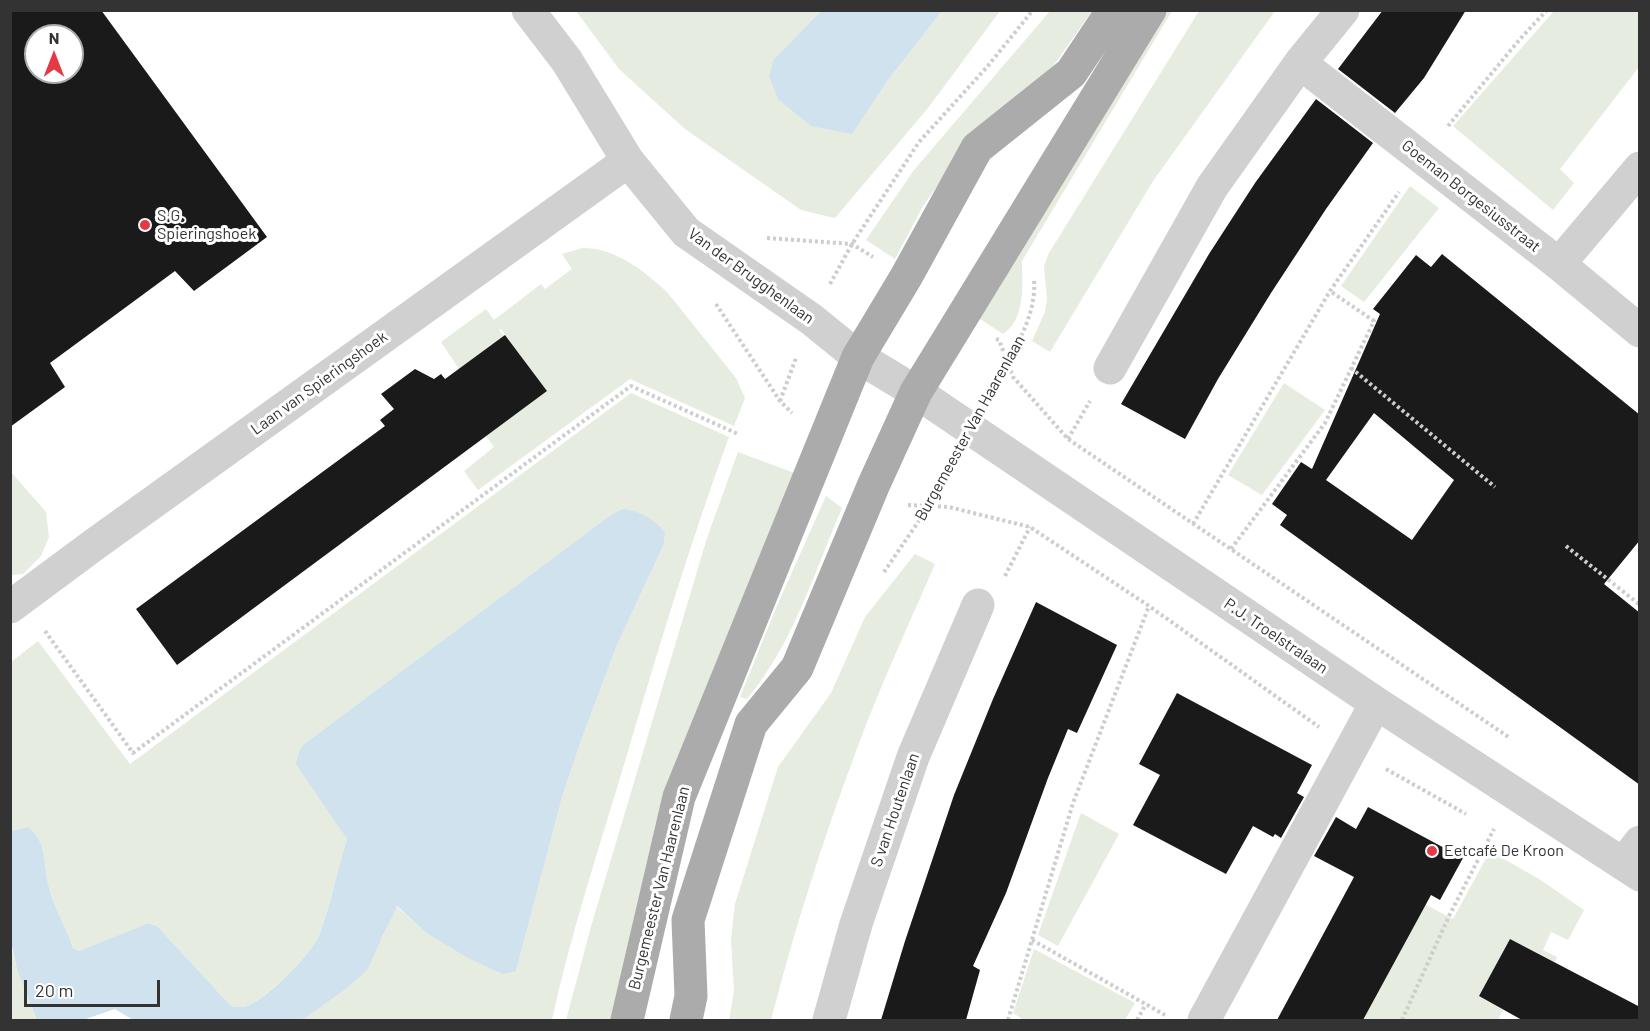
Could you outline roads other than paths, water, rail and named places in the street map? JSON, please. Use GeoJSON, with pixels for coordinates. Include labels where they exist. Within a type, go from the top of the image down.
{"type":"FeatureCollection","features":[{"type":"Feature","properties":{"kind":"main road","name":"Burgemeester Van Haarenlaan"},"geometry":{"type":"LineString","coordinates":[[627,1020],[679,797],[858,357],[906,277],[976,148],[1071,73],[1113,10]]}},
{"type":"Feature","properties":{"kind":"main road"},"geometry":{"type":"LineString","coordinates":[[686,1020],[691,996],[688,920],[751,724],[797,668],[875,480],[916,392],[1150,10]]}},
{"type":"Feature","properties":{"kind":"street","name":"Van der Brugghenlaan"},"geometry":{"type":"LineString","coordinates":[[528,10],[567,60],[628,161],[686,232],[811,319],[858,357]]}},
{"type":"Feature","properties":{"kind":"street"},"geometry":{"type":"LineString","coordinates":[[1110,368],[1212,187],[1300,63],[1343,10]]}},
{"type":"Feature","properties":{"kind":"street","name":"Goeman Borgesiusstraat"},"geometry":{"type":"LineString","coordinates":[[1300,63],[1558,264],[1640,331]]}},
{"type":"Feature","properties":{"kind":"street","name":"Laan van Spieringshoek"},"geometry":{"type":"LineString","coordinates":[[16,603],[628,161]]}},
{"type":"Feature","properties":{"kind":"street"},"geometry":{"type":"LineString","coordinates":[[1558,264],[1640,168]]}},
{"type":"Feature","properties":{"kind":"street"},"geometry":{"type":"LineString","coordinates":[[858,357],[916,392]]}},
{"type":"Feature","properties":{"kind":"street","name":"P.J. Troelstralaan"},"geometry":{"type":"LineString","coordinates":[[916,392],[1376,704],[1634,860]]}},
{"type":"Feature","properties":{"kind":"street","name":"S van Houtenlaan"},"geometry":{"type":"LineString","coordinates":[[829,1020],[856,924],[913,758],[978,604]]}},
{"type":"Feature","properties":{"kind":"street"},"geometry":{"type":"LineString","coordinates":[[1204,1020],[1376,704]]}},
{"type":"Feature","properties":{"kind":"water"},"geometry":{"type":"Polygon","coordinates":[[[821,11],[942,11],[888,80],[852,134],[811,126],[778,99],[769,76],[774,59],[821,11]]]}},
{"type":"Feature","properties":{"kind":"water"},"geometry":{"type":"Polygon","coordinates":[[[622,509],[640,513],[657,524],[665,533],[663,546],[617,645],[582,738],[563,794],[516,971],[503,974],[468,958],[425,932],[397,906],[367,970],[347,988],[302,1020],[133,1020],[115,1009],[83,1020],[37,1020],[17,970],[11,942],[11,831],[28,827],[39,839],[51,894],[73,948],[79,951],[149,923],[157,926],[231,1006],[249,1005],[289,974],[316,942],[347,839],[296,764],[300,749],[612,514],[622,509]]]}},
{"type":"Feature","properties":{"kind":"place","name":"S.G. Spieringshoek"},"geometry":{"type":"Point","coordinates":[145,225]}},
{"type":"Feature","properties":{"kind":"place","name":"Eetcafé De Kroon"},"geometry":{"type":"Point","coordinates":[1432,851]}}]}
